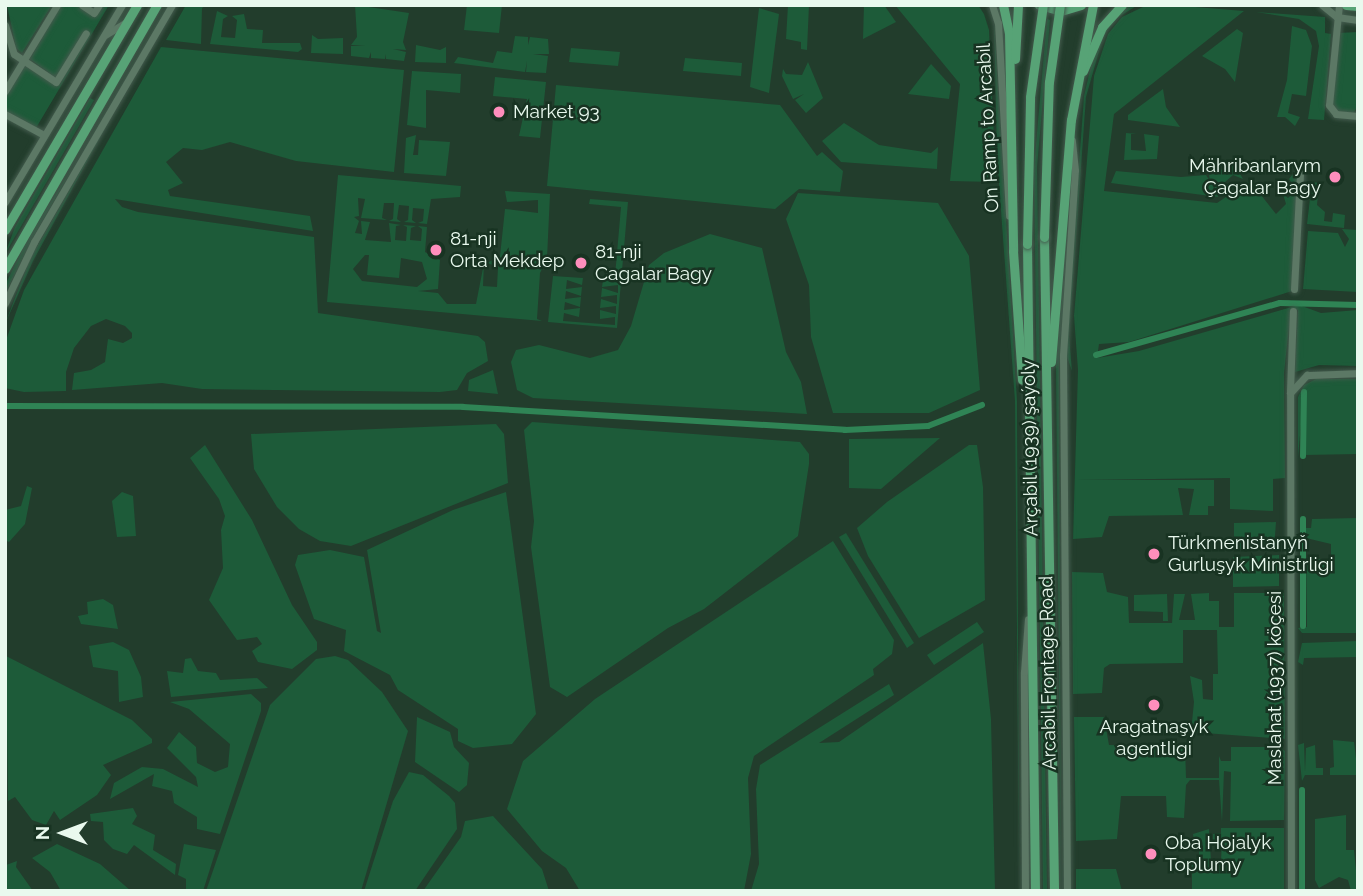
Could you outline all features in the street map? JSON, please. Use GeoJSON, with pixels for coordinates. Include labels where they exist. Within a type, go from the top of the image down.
{"type":"FeatureCollection","features":[{"type":"Feature","properties":{"kind":"main road"},"geometry":{"type":"LineString","coordinates":[[5,230],[137,5]]}},
{"type":"Feature","properties":{"kind":"main road"},"geometry":{"type":"LineString","coordinates":[[5,268],[157,5]]}},
{"type":"Feature","properties":{"kind":"main road"},"geometry":{"type":"LineString","coordinates":[[1003,5],[1009,33],[1013,251],[1028,458]]}},
{"type":"Feature","properties":{"kind":"main road"},"geometry":{"type":"LineString","coordinates":[[1010,118],[1018,5]]}},
{"type":"Feature","properties":{"kind":"main road"},"geometry":{"type":"LineString","coordinates":[[1041,5],[1061,11],[1081,5]]}},
{"type":"Feature","properties":{"kind":"main road","name":"Arçabil (1939) şaýoly"},"geometry":{"type":"LineString","coordinates":[[1035,891],[1027,244],[1030,97],[1041,5]]}},
{"type":"Feature","properties":{"kind":"main road","name":"Arçabil (1939) şaýoly"},"geometry":{"type":"LineString","coordinates":[[1054,891],[1044,236],[1047,110],[1060,5]]}},
{"type":"Feature","properties":{"kind":"main road"},"geometry":{"type":"LineString","coordinates":[[1047,423],[1074,92],[1093,5]]}},
{"type":"Feature","properties":{"kind":"main road"},"geometry":{"type":"LineString","coordinates":[[1074,92],[1094,40],[1122,5]]}},
{"type":"Feature","properties":{"kind":"main road"},"geometry":{"type":"LineString","coordinates":[[1346,5],[1358,6]]}},
{"type":"Feature","properties":{"kind":"street"},"geometry":{"type":"LineString","coordinates":[[5,91],[57,5]]}},
{"type":"Feature","properties":{"kind":"street"},"geometry":{"type":"LineString","coordinates":[[82,5],[94,13],[99,5]]}},
{"type":"Feature","properties":{"kind":"street"},"geometry":{"type":"LineString","coordinates":[[5,202],[122,5]]}},
{"type":"Feature","properties":{"kind":"street"},"geometry":{"type":"LineString","coordinates":[[163,5],[165,18]]}},
{"type":"Feature","properties":{"kind":"street"},"geometry":{"type":"LineString","coordinates":[[5,303],[34,242],[172,5]]}},
{"type":"Feature","properties":{"kind":"street","name":"On Ramp to Arcabil"},"geometry":{"type":"LineString","coordinates":[[992,5],[998,23],[1004,176],[1013,251]]}},
{"type":"Feature","properties":{"kind":"street"},"geometry":{"type":"LineString","coordinates":[[1322,5],[1337,17],[1358,20]]}},
{"type":"Feature","properties":{"kind":"street"},"geometry":{"type":"LineString","coordinates":[[1339,5],[1329,108],[1336,114],[1358,116]]}},
{"type":"Feature","properties":{"kind":"street"},"geometry":{"type":"LineString","coordinates":[[104,36],[128,20]]}},
{"type":"Feature","properties":{"kind":"street"},"geometry":{"type":"LineString","coordinates":[[5,25],[12,50],[23,61],[56,82],[86,33]]}},
{"type":"Feature","properties":{"kind":"street"},"geometry":{"type":"LineString","coordinates":[[5,114],[44,135]]}},
{"type":"Feature","properties":{"kind":"street","name":"Arcabil Frontage Road"},"geometry":{"type":"LineString","coordinates":[[1067,891],[1063,355],[1075,170],[1071,120]]}},
{"type":"Feature","properties":{"kind":"street"},"geometry":{"type":"LineString","coordinates":[[60,169],[86,153]]}},
{"type":"Feature","properties":{"kind":"street"},"geometry":{"type":"LineString","coordinates":[[26,168],[26,193]]}},
{"type":"Feature","properties":{"kind":"street"},"geometry":{"type":"LineString","coordinates":[[1294,289],[1300,173]]}},
{"type":"Feature","properties":{"kind":"street","name":"Maslahat (1937) köçesi"},"geometry":{"type":"LineString","coordinates":[[1291,891],[1290,393],[1293,312]]}},
{"type":"Feature","properties":{"kind":"street"},"geometry":{"type":"LineString","coordinates":[[1290,393],[1307,375],[1358,373]]}},
{"type":"Feature","properties":{"kind":"street","name":"Arcabil Frontage Road"},"geometry":{"type":"LineString","coordinates":[[1025,891],[1024,672],[1031,591]]}},
{"type":"Feature","properties":{"kind":"green space"},"geometry":{"type":"Polygon","coordinates":[[[7,5],[52,5],[22,53],[16,48],[7,5]]]}},
{"type":"Feature","properties":{"kind":"green space"},"geometry":{"type":"Polygon","coordinates":[[[61,5],[77,5],[95,16],[102,5],[109,5],[36,128],[5,110],[5,96],[25,66],[56,85],[56,78],[30,59],[61,5]]]}},
{"type":"Feature","properties":{"kind":"green space"},"geometry":{"type":"Polygon","coordinates":[[[186,5],[207,5],[202,8],[201,44],[166,40],[186,5]]]}},
{"type":"Feature","properties":{"kind":"green space"},"geometry":{"type":"Polygon","coordinates":[[[355,5],[409,13],[403,42],[406,50],[393,49],[406,52],[404,61],[386,59],[386,54],[385,59],[371,58],[371,52],[369,58],[351,56],[351,46],[365,46],[351,45],[357,37],[355,5]]]}},
{"type":"Feature","properties":{"kind":"green space"},"geometry":{"type":"Polygon","coordinates":[[[467,5],[502,5],[499,33],[464,30],[467,5]]]}},
{"type":"Feature","properties":{"kind":"green space"},"geometry":{"type":"Polygon","coordinates":[[[788,5],[809,5],[807,50],[801,49],[801,42],[786,39],[788,5]]]}},
{"type":"Feature","properties":{"kind":"green space"},"geometry":{"type":"Polygon","coordinates":[[[864,5],[884,5],[896,22],[863,39],[864,5]]]}},
{"type":"Feature","properties":{"kind":"green space"},"geometry":{"type":"Polygon","coordinates":[[[895,5],[978,5],[984,14],[989,30],[996,182],[950,181],[960,84],[895,5]]]}},
{"type":"Feature","properties":{"kind":"green space"},"geometry":{"type":"Polygon","coordinates":[[[1131,5],[1138,5],[1115,19],[1103,37],[1086,97],[1069,336],[1072,371],[1066,354],[1084,96],[1095,49],[1106,27],[1121,11],[1131,5]]]}},
{"type":"Feature","properties":{"kind":"green space"},"geometry":{"type":"Polygon","coordinates":[[[1171,5],[1244,11],[1114,114],[1104,191],[1217,203],[1250,181],[1276,214],[1286,204],[1283,194],[1288,198],[1297,190],[1289,179],[1297,169],[1299,172],[1292,291],[1129,342],[1099,344],[1097,358],[1139,351],[1299,305],[1321,313],[1358,310],[1358,366],[1319,365],[1295,372],[1298,310],[1291,309],[1284,373],[1285,478],[1273,479],[1273,511],[1230,509],[1230,478],[1076,480],[1214,480],[1214,506],[1208,506],[1208,515],[1189,515],[1194,489],[1178,488],[1183,515],[1109,516],[1102,537],[1073,539],[1078,370],[1074,316],[1094,76],[1108,34],[1122,17],[1143,7],[1171,5]]]}},
{"type":"Feature","properties":{"kind":"green space"},"geometry":{"type":"Polygon","coordinates":[[[759,8],[779,14],[769,93],[750,87],[759,8]]]}},
{"type":"Feature","properties":{"kind":"green space"},"geometry":{"type":"Polygon","coordinates":[[[217,11],[228,16],[223,19],[221,37],[235,38],[237,20],[232,16],[244,14],[247,29],[263,30],[262,43],[300,43],[302,49],[298,52],[210,44],[217,11]]]}},
{"type":"Feature","properties":{"kind":"green space"},"geometry":{"type":"Polygon","coordinates":[[[1256,12],[1325,17],[1325,33],[1331,34],[1324,120],[1308,119],[1319,46],[1316,31],[1299,19],[1256,12]]]}},
{"type":"Feature","properties":{"kind":"green space"},"geometry":{"type":"Polygon","coordinates":[[[994,18],[1017,401],[1019,868],[1015,401],[997,156],[994,18]]]}},
{"type":"Feature","properties":{"kind":"green space"},"geometry":{"type":"Polygon","coordinates":[[[1047,19],[1050,20],[1037,167],[1047,891],[1043,891],[1034,167],[1047,19]]]}},
{"type":"Feature","properties":{"kind":"green space"},"geometry":{"type":"Polygon","coordinates":[[[1292,26],[1306,30],[1312,46],[1306,96],[1292,94],[1288,113],[1300,117],[1295,126],[1285,117],[1277,117],[1287,80],[1292,26]]]}},
{"type":"Feature","properties":{"kind":"green space"},"geometry":{"type":"Polygon","coordinates":[[[1237,29],[1243,33],[1235,82],[1225,69],[1202,56],[1237,29]]]}},
{"type":"Feature","properties":{"kind":"green space"},"geometry":{"type":"Polygon","coordinates":[[[1358,32],[1358,106],[1353,113],[1338,111],[1332,102],[1338,33],[1358,32]]]}},
{"type":"Feature","properties":{"kind":"green space"},"geometry":{"type":"Polygon","coordinates":[[[312,35],[318,39],[343,38],[343,54],[311,53],[312,35]]]}},
{"type":"Feature","properties":{"kind":"green space"},"geometry":{"type":"Polygon","coordinates":[[[515,36],[528,37],[528,45],[530,37],[548,39],[549,54],[533,54],[548,56],[546,73],[526,72],[527,61],[525,72],[454,63],[458,57],[493,63],[497,51],[512,53],[515,36]]]}},
{"type":"Feature","properties":{"kind":"green space"},"geometry":{"type":"Polygon","coordinates":[[[416,45],[440,50],[446,47],[446,63],[415,62],[416,45]]]}},
{"type":"Feature","properties":{"kind":"green space"},"geometry":{"type":"Polygon","coordinates":[[[161,47],[404,70],[394,172],[296,161],[230,142],[202,150],[183,148],[166,162],[183,183],[168,190],[170,196],[310,216],[313,231],[115,199],[122,207],[138,212],[314,237],[318,313],[478,336],[485,342],[488,361],[467,373],[457,390],[440,392],[202,389],[162,383],[72,390],[74,373],[91,370],[105,362],[108,339],[123,343],[132,338],[132,333],[125,326],[106,319],[91,326],[74,348],[66,372],[66,391],[24,392],[5,388],[5,343],[24,290],[161,47]]]}},
{"type":"Feature","properties":{"kind":"green space"},"geometry":{"type":"Polygon","coordinates":[[[571,48],[620,52],[618,66],[569,62],[571,48]]]}},
{"type":"Feature","properties":{"kind":"green space"},"geometry":{"type":"Polygon","coordinates":[[[685,58],[742,63],[741,76],[683,71],[685,58]]]}},
{"type":"Feature","properties":{"kind":"green space"},"geometry":{"type":"Polygon","coordinates":[[[808,62],[823,98],[806,113],[795,100],[804,94],[793,99],[782,76],[783,69],[786,74],[802,75],[808,62]]]}},
{"type":"Feature","properties":{"kind":"green space"},"geometry":{"type":"Polygon","coordinates":[[[931,64],[951,86],[949,99],[908,94],[931,64]]]}},
{"type":"Feature","properties":{"kind":"green space"},"geometry":{"type":"Polygon","coordinates":[[[412,71],[461,74],[460,93],[426,90],[426,128],[407,125],[412,71]]]}},
{"type":"Feature","properties":{"kind":"green space"},"geometry":{"type":"Polygon","coordinates":[[[495,77],[546,82],[540,138],[519,136],[527,99],[493,96],[495,77]]]}},
{"type":"Feature","properties":{"kind":"green space"},"geometry":{"type":"Polygon","coordinates":[[[556,85],[780,105],[817,156],[822,152],[843,171],[840,192],[799,189],[775,209],[547,186],[556,85]]]}},
{"type":"Feature","properties":{"kind":"green space"},"geometry":{"type":"Polygon","coordinates":[[[1163,89],[1166,107],[1180,127],[1128,120],[1128,115],[1163,89]]]}},
{"type":"Feature","properties":{"kind":"green space"},"geometry":{"type":"Polygon","coordinates":[[[90,98],[94,100],[5,254],[15,227],[90,98]]]}},
{"type":"Feature","properties":{"kind":"green space"},"geometry":{"type":"Polygon","coordinates":[[[114,112],[33,261],[5,324],[30,259],[114,112]]]}},
{"type":"Feature","properties":{"kind":"green space"},"geometry":{"type":"Polygon","coordinates":[[[844,123],[879,145],[931,153],[938,147],[937,169],[841,162],[822,141],[844,123]]]}},
{"type":"Feature","properties":{"kind":"green space"},"geometry":{"type":"Polygon","coordinates":[[[1126,133],[1137,134],[1131,134],[1131,150],[1146,151],[1144,134],[1159,136],[1157,159],[1124,160],[1126,133]]]}},
{"type":"Feature","properties":{"kind":"green space"},"geometry":{"type":"Polygon","coordinates":[[[416,135],[413,155],[418,155],[419,140],[450,142],[446,176],[404,173],[406,138],[416,135]]]}},
{"type":"Feature","properties":{"kind":"green space"},"geometry":{"type":"Polygon","coordinates":[[[1234,164],[1243,179],[1233,175],[1217,189],[1218,197],[1111,183],[1116,171],[1181,177],[1206,175],[1210,181],[1209,175],[1234,164]]]}},
{"type":"Feature","properties":{"kind":"green space"},"geometry":{"type":"Polygon","coordinates":[[[73,167],[33,237],[5,294],[5,285],[30,235],[73,167]]]}},
{"type":"Feature","properties":{"kind":"green space"},"geometry":{"type":"Polygon","coordinates":[[[1071,174],[1059,365],[1061,891],[1056,365],[1071,174]]]}},
{"type":"Feature","properties":{"kind":"green space","name":"81-nji Orta Mekdep"},"geometry":{"type":"Polygon","coordinates":[[[338,175],[461,186],[460,197],[431,199],[427,224],[418,223],[423,221],[424,209],[413,208],[412,220],[416,223],[404,222],[408,220],[409,206],[399,205],[397,219],[401,222],[389,221],[393,219],[394,203],[384,203],[382,218],[387,220],[361,218],[365,199],[358,198],[359,216],[354,217],[359,221],[355,233],[362,234],[361,221],[370,222],[365,240],[391,242],[389,223],[401,225],[396,226],[395,240],[406,241],[407,227],[403,225],[416,226],[411,228],[410,240],[421,241],[422,229],[418,226],[427,227],[425,252],[440,260],[438,289],[418,291],[438,293],[447,304],[476,304],[484,263],[483,286],[497,287],[498,267],[487,263],[500,256],[505,209],[538,213],[538,200],[507,202],[505,191],[550,194],[547,259],[540,273],[537,319],[542,321],[327,302],[338,175]],[[365,255],[353,269],[362,281],[417,287],[427,279],[422,262],[401,258],[399,278],[367,275],[369,255],[365,255]]]}},
{"type":"Feature","properties":{"kind":"green space"},"geometry":{"type":"Polygon","coordinates":[[[1312,182],[1319,183],[1317,205],[1325,212],[1324,221],[1332,222],[1333,213],[1345,215],[1344,228],[1307,224],[1312,182]]]}},
{"type":"Feature","properties":{"kind":"green space"},"geometry":{"type":"Polygon","coordinates":[[[798,193],[938,203],[969,256],[980,390],[929,413],[833,413],[811,337],[809,285],[786,219],[798,193]]]}},
{"type":"Feature","properties":{"kind":"green space"},"geometry":{"type":"Polygon","coordinates":[[[590,199],[628,202],[617,328],[548,322],[553,276],[583,278],[582,285],[567,280],[566,289],[582,287],[581,296],[566,291],[565,299],[581,297],[580,307],[565,302],[564,310],[580,308],[579,317],[564,313],[563,321],[615,325],[615,317],[600,319],[600,310],[616,314],[616,306],[600,308],[601,299],[617,304],[617,295],[601,297],[602,288],[618,293],[618,285],[602,287],[603,280],[615,276],[621,207],[589,204],[590,199]]]}},
{"type":"Feature","properties":{"kind":"green space"},"geometry":{"type":"Polygon","coordinates":[[[1342,229],[1358,230],[1358,292],[1303,289],[1308,231],[1338,233],[1345,247],[1349,239],[1342,229]]]}},
{"type":"Feature","properties":{"kind":"green space"},"geometry":{"type":"Polygon","coordinates":[[[710,234],[762,248],[786,352],[801,382],[807,414],[533,398],[517,390],[511,362],[516,350],[539,345],[590,358],[618,350],[631,326],[649,265],[664,253],[710,234]]]}},
{"type":"Feature","properties":{"kind":"green space"},"geometry":{"type":"Polygon","coordinates":[[[493,370],[498,394],[468,391],[469,380],[493,370]]]}},
{"type":"Feature","properties":{"kind":"green space"},"geometry":{"type":"Polygon","coordinates":[[[1316,379],[1358,379],[1358,454],[1304,455],[1304,391],[1298,457],[1298,397],[1304,385],[1316,379]]]}},
{"type":"Feature","properties":{"kind":"green space"},"geometry":{"type":"Polygon","coordinates":[[[532,422],[800,442],[809,454],[809,464],[798,536],[704,609],[668,628],[567,697],[550,687],[531,547],[534,521],[524,430],[532,422]]]}},
{"type":"Feature","properties":{"kind":"green space"},"geometry":{"type":"Polygon","coordinates":[[[496,424],[504,434],[508,483],[351,546],[320,541],[299,529],[277,507],[254,469],[251,434],[496,424]]]}},
{"type":"Feature","properties":{"kind":"green space"},"geometry":{"type":"Polygon","coordinates":[[[940,438],[881,489],[849,488],[849,439],[940,438]]]}},
{"type":"Feature","properties":{"kind":"green space"},"geometry":{"type":"Polygon","coordinates":[[[205,445],[252,520],[292,605],[317,642],[317,650],[292,669],[258,662],[252,651],[262,644],[257,637],[237,640],[209,600],[223,568],[221,530],[225,516],[219,499],[190,458],[205,445]]]}},
{"type":"Feature","properties":{"kind":"green space"},"geometry":{"type":"Polygon","coordinates":[[[969,445],[977,445],[983,487],[985,600],[919,638],[868,556],[857,528],[887,502],[969,445]]]}},
{"type":"Feature","properties":{"kind":"green space"},"geometry":{"type":"Polygon","coordinates":[[[27,486],[32,488],[25,524],[9,542],[5,540],[5,510],[21,506],[27,486]]]}},
{"type":"Feature","properties":{"kind":"green space"},"geometry":{"type":"Polygon","coordinates":[[[122,492],[133,496],[136,536],[117,537],[112,501],[122,492]]]}},
{"type":"Feature","properties":{"kind":"green space"},"geometry":{"type":"Polygon","coordinates":[[[506,492],[536,714],[512,744],[473,748],[458,741],[458,729],[398,690],[390,675],[344,651],[346,630],[314,619],[295,565],[298,555],[330,550],[364,557],[377,631],[381,633],[367,550],[453,510],[506,492]]]}},
{"type":"Feature","properties":{"kind":"green space"},"geometry":{"type":"Polygon","coordinates":[[[1358,518],[1358,633],[1302,633],[1298,628],[1307,627],[1306,559],[1331,559],[1331,544],[1306,538],[1305,528],[1311,528],[1312,519],[1358,518]]]}},
{"type":"Feature","properties":{"kind":"green space"},"geometry":{"type":"Polygon","coordinates":[[[1276,522],[1274,549],[1234,549],[1234,523],[1276,522]]]}},
{"type":"Feature","properties":{"kind":"green space"},"geometry":{"type":"Polygon","coordinates":[[[846,533],[914,643],[907,648],[839,537],[846,533]]]}},
{"type":"Feature","properties":{"kind":"green space"},"geometry":{"type":"Polygon","coordinates":[[[833,541],[894,640],[892,654],[873,669],[874,675],[754,756],[748,778],[751,854],[744,891],[580,891],[566,868],[542,851],[507,809],[523,761],[595,699],[833,541]]]}},
{"type":"Feature","properties":{"kind":"green space"},"geometry":{"type":"Polygon","coordinates":[[[1279,555],[1279,586],[1233,587],[1233,557],[1279,555]]]}},
{"type":"Feature","properties":{"kind":"green space"},"geometry":{"type":"Polygon","coordinates":[[[1072,572],[1103,573],[1107,592],[1128,597],[1129,623],[1172,623],[1174,594],[1185,594],[1179,620],[1195,620],[1191,594],[1209,593],[1209,601],[1219,601],[1219,627],[1234,627],[1234,593],[1284,593],[1285,739],[1191,732],[1194,702],[1190,676],[1202,680],[1203,699],[1213,700],[1213,674],[1218,674],[1217,630],[1183,630],[1183,663],[1110,664],[1104,668],[1102,693],[1073,694],[1072,572]]]}},
{"type":"Feature","properties":{"kind":"green space"},"geometry":{"type":"Polygon","coordinates":[[[1167,594],[1168,621],[1163,621],[1163,612],[1134,611],[1134,595],[1167,594]]]}},
{"type":"Feature","properties":{"kind":"green space"},"geometry":{"type":"Polygon","coordinates":[[[103,599],[113,605],[118,629],[81,624],[78,616],[88,614],[87,602],[103,599]]]}},
{"type":"Feature","properties":{"kind":"green space"},"geometry":{"type":"Polygon","coordinates":[[[977,622],[984,632],[934,665],[927,655],[977,622]]]}},
{"type":"Feature","properties":{"kind":"green space"},"geometry":{"type":"Polygon","coordinates":[[[1358,641],[1358,657],[1304,658],[1303,665],[1298,662],[1302,643],[1358,641]]]}},
{"type":"Feature","properties":{"kind":"green space"},"geometry":{"type":"Polygon","coordinates":[[[113,642],[129,650],[141,677],[143,697],[119,702],[118,671],[93,667],[89,646],[113,642]]]}},
{"type":"Feature","properties":{"kind":"green space"},"geometry":{"type":"Polygon","coordinates":[[[983,643],[991,719],[995,891],[751,891],[759,864],[756,789],[760,765],[889,684],[894,695],[819,743],[839,742],[983,643]]]}},
{"type":"Feature","properties":{"kind":"green space"},"geometry":{"type":"Polygon","coordinates":[[[6,656],[132,720],[152,739],[152,743],[103,765],[111,775],[97,795],[60,820],[54,811],[46,825],[32,820],[15,797],[8,801],[6,656]]]}},
{"type":"Feature","properties":{"kind":"green space"},"geometry":{"type":"Polygon","coordinates":[[[335,656],[348,660],[382,692],[408,731],[361,891],[206,891],[270,705],[316,659],[335,656]]]}},
{"type":"Feature","properties":{"kind":"green space"},"geometry":{"type":"Polygon","coordinates":[[[191,658],[198,671],[216,673],[220,680],[257,678],[268,688],[171,697],[167,671],[183,673],[185,659],[191,658]]]}},
{"type":"Feature","properties":{"kind":"green space"},"geometry":{"type":"Polygon","coordinates":[[[251,694],[261,703],[261,711],[220,834],[197,829],[197,817],[174,803],[172,791],[152,786],[154,774],[110,799],[114,783],[142,767],[163,769],[198,787],[196,777],[167,748],[179,732],[196,747],[197,763],[215,772],[228,767],[230,744],[189,709],[170,702],[251,694]]]}},
{"type":"Feature","properties":{"kind":"green space"},"geometry":{"type":"Polygon","coordinates":[[[417,717],[450,732],[454,747],[469,763],[467,785],[459,792],[415,762],[417,717]]]}},
{"type":"Feature","properties":{"kind":"green space"},"geometry":{"type":"Polygon","coordinates":[[[1074,717],[1104,717],[1109,745],[1185,746],[1186,778],[1219,778],[1219,756],[1221,761],[1231,761],[1231,747],[1278,747],[1285,751],[1284,820],[1230,821],[1231,772],[1224,771],[1222,822],[1219,780],[1190,780],[1186,785],[1184,818],[1167,817],[1166,796],[1121,796],[1117,839],[1076,841],[1074,717]]]}},
{"type":"Feature","properties":{"kind":"green space"},"geometry":{"type":"Polygon","coordinates":[[[1333,740],[1354,742],[1358,775],[1330,775],[1330,768],[1334,767],[1333,740]]]}},
{"type":"Feature","properties":{"kind":"green space"},"geometry":{"type":"Polygon","coordinates":[[[1304,743],[1305,772],[1306,748],[1315,745],[1316,768],[1323,768],[1323,775],[1305,775],[1302,781],[1298,745],[1304,743]]]}},
{"type":"Feature","properties":{"kind":"green space"},"geometry":{"type":"Polygon","coordinates":[[[409,772],[423,775],[455,803],[457,829],[415,891],[364,891],[393,801],[409,772]]]}},
{"type":"Feature","properties":{"kind":"green space"},"geometry":{"type":"Polygon","coordinates":[[[133,808],[137,816],[132,824],[155,835],[153,850],[176,864],[175,875],[134,845],[127,854],[113,849],[104,840],[103,822],[91,821],[90,814],[133,808]]]}},
{"type":"Feature","properties":{"kind":"green space"},"geometry":{"type":"Polygon","coordinates":[[[1346,815],[1346,850],[1354,850],[1358,891],[1351,891],[1348,880],[1339,877],[1319,888],[1315,880],[1315,819],[1346,815]]]}},
{"type":"Feature","properties":{"kind":"green space"},"geometry":{"type":"Polygon","coordinates":[[[493,816],[542,869],[549,891],[423,891],[461,837],[465,821],[493,816]]]}},
{"type":"Feature","properties":{"kind":"green space"},"geometry":{"type":"Polygon","coordinates":[[[1221,828],[1284,828],[1284,891],[1192,891],[1192,863],[1199,863],[1199,842],[1194,841],[1193,834],[1209,829],[1211,861],[1221,861],[1222,841],[1213,840],[1213,834],[1221,833],[1221,828]]]}},
{"type":"Feature","properties":{"kind":"green space"},"geometry":{"type":"Polygon","coordinates":[[[57,844],[100,864],[131,891],[61,891],[50,872],[32,858],[57,844]]]}},
{"type":"Feature","properties":{"kind":"green space"},"geometry":{"type":"Polygon","coordinates":[[[184,844],[216,850],[203,891],[186,891],[186,879],[178,875],[184,844]]]}},
{"type":"Feature","properties":{"kind":"green space"},"geometry":{"type":"Polygon","coordinates":[[[17,861],[16,867],[33,891],[5,891],[6,865],[17,861]]]}},
{"type":"Feature","properties":{"kind":"green space"},"geometry":{"type":"Polygon","coordinates":[[[1076,869],[1116,869],[1122,891],[1076,891],[1076,869]]]}},
{"type":"Feature","properties":{"kind":"waterway"},"geometry":{"type":"LineString","coordinates":[[1096,355],[1280,303],[1358,305]]}},
{"type":"Feature","properties":{"kind":"waterway"},"geometry":{"type":"LineString","coordinates":[[1303,456],[1304,392]]}},
{"type":"Feature","properties":{"kind":"waterway"},"geometry":{"type":"LineString","coordinates":[[5,406],[463,407],[845,430],[928,426],[982,405]]}},
{"type":"Feature","properties":{"kind":"waterway"},"geometry":{"type":"LineString","coordinates":[[1303,519],[1303,626]]}},
{"type":"Feature","properties":{"kind":"waterway"},"geometry":{"type":"LineString","coordinates":[[1302,790],[1302,891]]}},
{"type":"Feature","properties":{"kind":"place","name":"Market 93"},"geometry":{"type":"Point","coordinates":[499,112]}},
{"type":"Feature","properties":{"kind":"place","name":"Mähribanlarym Çagalar Bagy"},"geometry":{"type":"Point","coordinates":[1335,177]}},
{"type":"Feature","properties":{"kind":"place","name":"81-nji Orta Mekdep"},"geometry":{"type":"Point","coordinates":[436,250]}},
{"type":"Feature","properties":{"kind":"place","name":"81-nji Cagalar Bagy"},"geometry":{"type":"Point","coordinates":[581,263]}},
{"type":"Feature","properties":{"kind":"place","name":"Türkmenistanyň Gurluşyk Ministrligi"},"geometry":{"type":"Point","coordinates":[1154,554]}},
{"type":"Feature","properties":{"kind":"place","name":"Aragatnaşyk agentligi"},"geometry":{"type":"Point","coordinates":[1154,705]}},
{"type":"Feature","properties":{"kind":"place","name":"Oba Hojalyk Toplumy"},"geometry":{"type":"Point","coordinates":[1151,854]}}]}
